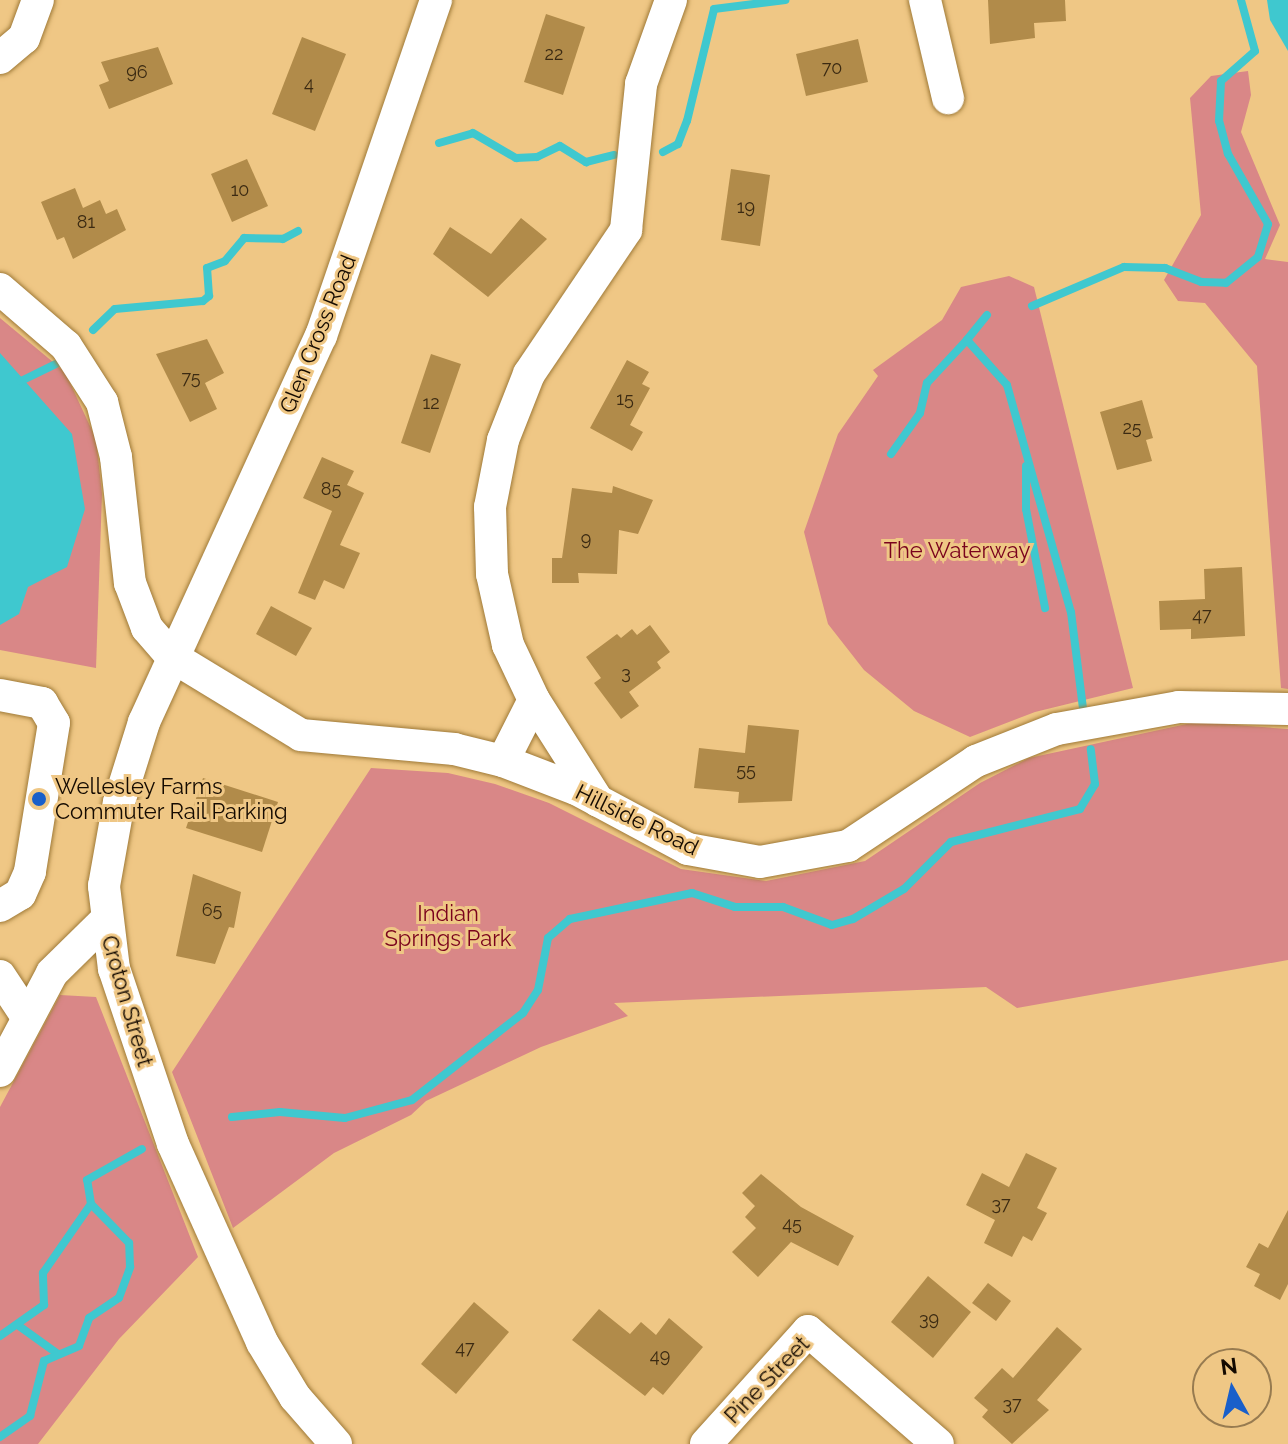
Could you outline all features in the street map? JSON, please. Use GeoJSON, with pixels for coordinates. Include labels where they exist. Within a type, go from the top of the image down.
{"type":"FeatureCollection","features":[{"type":"Feature","properties":{"kind":"street"},"geometry":{"type":"LineString","coordinates":[[0,58],[29,31],[38,0]]}},
{"type":"Feature","properties":{"kind":"street","name":"Glen Cross Road"},"geometry":{"type":"LineString","coordinates":[[171,656],[321,336],[436,0]]}},
{"type":"Feature","properties":{"kind":"street"},"geometry":{"type":"LineString","coordinates":[[598,801],[534,700],[508,645],[493,582],[489,521],[495,469],[529,374],[626,230],[641,84],[671,0]]}},
{"type":"Feature","properties":{"kind":"street"},"geometry":{"type":"LineString","coordinates":[[925,0],[948,98]]}},
{"type":"Feature","properties":{"kind":"street"},"geometry":{"type":"LineString","coordinates":[[0,289],[54,332],[96,388],[112,434],[132,594],[147,628],[171,656]]}},
{"type":"Feature","properties":{"kind":"street","name":"Hillside Road"},"geometry":{"type":"LineString","coordinates":[[171,656],[301,735],[454,749],[503,761],[598,801],[701,854],[793,860],[861,839],[976,761],[1042,733],[1179,707],[1288,709]]}},
{"type":"Feature","properties":{"kind":"street","name":"Croton Street"},"geometry":{"type":"LineString","coordinates":[[171,656],[119,802],[106,867],[105,921],[116,977],[157,1102],[229,1273],[284,1379],[336,1444]]}},
{"type":"Feature","properties":{"kind":"street"},"geometry":{"type":"LineString","coordinates":[[0,695],[42,703],[54,723],[30,872],[20,894],[0,906]]}},
{"type":"Feature","properties":{"kind":"street"},"geometry":{"type":"LineString","coordinates":[[503,761],[534,700]]}},
{"type":"Feature","properties":{"kind":"street"},"geometry":{"type":"LineString","coordinates":[[0,1071],[27,1017],[66,954],[105,921]]}},
{"type":"Feature","properties":{"kind":"street"},"geometry":{"type":"LineString","coordinates":[[0,976],[27,1017]]}},
{"type":"Feature","properties":{"kind":"street","name":"Pine Street"},"geometry":{"type":"LineString","coordinates":[[706,1444],[808,1331],[938,1444]]}},
{"type":"Feature","properties":{"kind":"green space"},"geometry":{"type":"Polygon","coordinates":[[[1248,71],[1251,95],[1241,132],[1280,225],[1265,259],[1288,262],[1288,689],[1281,688],[1257,366],[1205,303],[1178,301],[1164,280],[1201,215],[1190,98],[1211,76],[1248,71]]]}},
{"type":"Feature","properties":{"kind":"green space","name":"The Waterway"},"geometry":{"type":"Polygon","coordinates":[[[1009,276],[1034,287],[1133,688],[1035,712],[970,737],[914,711],[864,670],[828,624],[804,532],[838,434],[878,376],[873,370],[942,320],[961,287],[1009,276]]]}},
{"type":"Feature","properties":{"kind":"green space"},"geometry":{"type":"Polygon","coordinates":[[[0,318],[65,372],[96,439],[102,494],[96,668],[0,650],[0,318]]]}},
{"type":"Feature","properties":{"kind":"green space","name":"Indian Springs Park"},"geometry":{"type":"Polygon","coordinates":[[[1196,722],[1288,729],[1288,960],[1017,1008],[986,987],[614,1003],[628,1016],[541,1047],[426,1101],[411,1115],[334,1153],[233,1228],[172,1072],[371,768],[448,773],[495,784],[549,803],[681,869],[766,881],[865,861],[980,783],[1029,758],[1196,722]]]}},
{"type":"Feature","properties":{"kind":"green space"},"geometry":{"type":"Polygon","coordinates":[[[60,995],[96,997],[198,1257],[119,1339],[38,1444],[0,1444],[0,1107],[60,995]]]}},
{"type":"Feature","properties":{"kind":"water"},"geometry":{"type":"Polygon","coordinates":[[[1267,0],[1288,0],[1288,51],[1270,20],[1267,0]]]}},
{"type":"Feature","properties":{"kind":"water"},"geometry":{"type":"Polygon","coordinates":[[[0,353],[72,434],[85,509],[67,567],[28,587],[19,614],[0,625],[0,353]]]}},
{"type":"Feature","properties":{"kind":"building"},"geometry":{"type":"Polygon","coordinates":[[[988,0],[1065,0],[1066,21],[1034,23],[1035,38],[990,44],[988,0]]]}},
{"type":"Feature","properties":{"kind":"building"},"geometry":{"type":"Polygon","coordinates":[[[546,14],[585,27],[563,95],[524,82],[546,14]]]}},
{"type":"Feature","properties":{"kind":"building"},"geometry":{"type":"Polygon","coordinates":[[[302,37],[346,54],[315,131],[272,114],[302,37]]]}},
{"type":"Feature","properties":{"kind":"building"},"geometry":{"type":"Polygon","coordinates":[[[858,39],[868,82],[806,96],[796,54],[858,39]]]}},
{"type":"Feature","properties":{"kind":"building"},"geometry":{"type":"Polygon","coordinates":[[[158,47],[173,84],[109,109],[99,85],[109,81],[101,62],[158,47]]]}},
{"type":"Feature","properties":{"kind":"building"},"geometry":{"type":"Polygon","coordinates":[[[247,159],[268,206],[232,222],[211,174],[247,159]]]}},
{"type":"Feature","properties":{"kind":"building"},"geometry":{"type":"Polygon","coordinates":[[[731,169],[770,175],[760,246],[721,240],[731,169]]]}},
{"type":"Feature","properties":{"kind":"building"},"geometry":{"type":"Polygon","coordinates":[[[75,188],[83,208],[100,200],[106,214],[117,209],[126,230],[73,259],[64,237],[57,240],[41,202],[75,188]]]}},
{"type":"Feature","properties":{"kind":"building"},"geometry":{"type":"Polygon","coordinates":[[[521,218],[547,239],[488,297],[433,254],[450,227],[491,254],[521,218]]]}},
{"type":"Feature","properties":{"kind":"building"},"geometry":{"type":"Polygon","coordinates":[[[207,339],[224,373],[205,383],[217,409],[190,422],[156,354],[207,339]]]}},
{"type":"Feature","properties":{"kind":"building"},"geometry":{"type":"Polygon","coordinates":[[[431,354],[461,364],[430,453],[401,443],[431,354]]]}},
{"type":"Feature","properties":{"kind":"building"},"geometry":{"type":"Polygon","coordinates":[[[627,360],[649,372],[642,384],[650,388],[630,425],[643,432],[632,451],[590,428],[627,360]]]}},
{"type":"Feature","properties":{"kind":"building"},"geometry":{"type":"Polygon","coordinates":[[[1142,400],[1153,438],[1146,440],[1152,461],[1117,470],[1100,412],[1142,400]]]}},
{"type":"Feature","properties":{"kind":"building"},"geometry":{"type":"Polygon","coordinates":[[[322,457],[354,471],[347,485],[364,493],[340,545],[360,553],[344,589],[324,580],[315,600],[298,593],[332,511],[303,498],[322,457]]]}},
{"type":"Feature","properties":{"kind":"building"},"geometry":{"type":"Polygon","coordinates":[[[613,486],[653,500],[638,534],[619,530],[617,574],[578,573],[579,583],[552,583],[552,558],[562,558],[572,488],[612,493],[613,486]]]}},
{"type":"Feature","properties":{"kind":"building"},"geometry":{"type":"Polygon","coordinates":[[[1242,567],[1245,636],[1191,639],[1191,629],[1160,630],[1159,601],[1205,599],[1204,569],[1242,567]]]}},
{"type":"Feature","properties":{"kind":"building"},"geometry":{"type":"Polygon","coordinates":[[[271,606],[312,628],[296,656],[256,634],[271,606]]]}},
{"type":"Feature","properties":{"kind":"building"},"geometry":{"type":"Polygon","coordinates":[[[650,625],[670,652],[657,662],[661,668],[629,692],[639,706],[621,719],[594,683],[601,678],[586,657],[617,634],[621,638],[632,629],[637,635],[650,625]]]}},
{"type":"Feature","properties":{"kind":"building"},"geometry":{"type":"Polygon","coordinates":[[[748,725],[799,730],[792,801],[738,803],[739,792],[694,788],[699,748],[745,753],[748,725]]]}},
{"type":"Feature","properties":{"kind":"building"},"geometry":{"type":"Polygon","coordinates":[[[203,778],[278,802],[262,852],[186,828],[203,778]]]}},
{"type":"Feature","properties":{"kind":"building"},"geometry":{"type":"Polygon","coordinates":[[[193,874],[241,892],[234,928],[229,927],[215,964],[176,956],[193,874]]]}},
{"type":"Feature","properties":{"kind":"building"},"geometry":{"type":"Polygon","coordinates":[[[1026,1153],[1057,1168],[1037,1208],[1047,1213],[1032,1241],[1023,1236],[1012,1257],[984,1243],[995,1220],[966,1205],[982,1173],[1009,1187],[1026,1153]]]}},
{"type":"Feature","properties":{"kind":"building"},"geometry":{"type":"Polygon","coordinates":[[[761,1174],[801,1207],[854,1236],[838,1266],[791,1242],[758,1277],[732,1252],[756,1228],[745,1217],[755,1206],[742,1193],[761,1174]]]}},
{"type":"Feature","properties":{"kind":"building"},"geometry":{"type":"Polygon","coordinates":[[[1288,1210],[1288,1284],[1280,1300],[1254,1286],[1260,1274],[1246,1267],[1259,1243],[1268,1248],[1288,1210]]]}},
{"type":"Feature","properties":{"kind":"building"},"geometry":{"type":"Polygon","coordinates":[[[928,1276],[971,1312],[933,1358],[891,1322],[928,1276]]]}},
{"type":"Feature","properties":{"kind":"building"},"geometry":{"type":"Polygon","coordinates":[[[988,1283],[1011,1301],[996,1321],[972,1303],[988,1283]]]}},
{"type":"Feature","properties":{"kind":"building"},"geometry":{"type":"Polygon","coordinates":[[[474,1302],[509,1332],[456,1394],[421,1364],[474,1302]]]}},
{"type":"Feature","properties":{"kind":"building"},"geometry":{"type":"Polygon","coordinates":[[[599,1309],[630,1334],[641,1322],[656,1335],[669,1318],[703,1347],[663,1395],[653,1387],[645,1396],[572,1340],[599,1309]]]}},
{"type":"Feature","properties":{"kind":"building"},"geometry":{"type":"Polygon","coordinates":[[[1057,1327],[1082,1349],[1037,1400],[1049,1410],[1012,1444],[982,1417],[988,1410],[974,1398],[1002,1368],[1013,1378],[1057,1327]]]}},
{"type":"Feature","properties":{"kind":"waterway"},"geometry":{"type":"LineString","coordinates":[[663,152],[678,144],[687,121],[714,9],[785,0]]}},
{"type":"Feature","properties":{"kind":"waterway"},"geometry":{"type":"LineString","coordinates":[[1032,306],[1124,267],[1165,268],[1201,282],[1226,283],[1258,257],[1268,224],[1228,154],[1219,121],[1221,81],[1255,51],[1241,0]]}},
{"type":"Feature","properties":{"kind":"waterway"},"geometry":{"type":"LineString","coordinates":[[439,143],[473,133],[516,158],[537,157],[560,146],[586,162],[614,155]]}},
{"type":"Feature","properties":{"kind":"waterway"},"geometry":{"type":"LineString","coordinates":[[93,330],[115,309],[203,301],[209,296],[207,268],[225,261],[244,238],[283,239],[298,231]]}},
{"type":"Feature","properties":{"kind":"waterway"},"geometry":{"type":"LineString","coordinates":[[987,315],[967,340],[1007,385],[1071,612],[1083,708]]}},
{"type":"Feature","properties":{"kind":"waterway"},"geometry":{"type":"LineString","coordinates":[[891,454],[920,413],[927,383],[967,340]]}},
{"type":"Feature","properties":{"kind":"waterway"},"geometry":{"type":"LineString","coordinates":[[21,381],[56,364]]}},
{"type":"Feature","properties":{"kind":"waterway"},"geometry":{"type":"LineString","coordinates":[[1026,466],[1026,509],[1045,608]]}},
{"type":"Feature","properties":{"kind":"waterway"},"geometry":{"type":"LineString","coordinates":[[232,1117],[280,1112],[345,1118],[412,1100],[523,1013],[538,990],[548,938],[570,919],[692,893],[735,907],[783,907],[832,925],[853,919],[904,889],[951,842],[1080,809],[1095,784],[1091,749]]}},
{"type":"Feature","properties":{"kind":"waterway"},"geometry":{"type":"LineString","coordinates":[[0,1336],[44,1305],[43,1273],[91,1204],[87,1180],[142,1149]]}},
{"type":"Feature","properties":{"kind":"waterway"},"geometry":{"type":"LineString","coordinates":[[0,1437],[30,1416],[44,1361],[79,1346],[89,1318],[119,1298],[130,1267],[129,1243],[91,1204]]}},
{"type":"Feature","properties":{"kind":"waterway"},"geometry":{"type":"LineString","coordinates":[[19,1326],[58,1354]]}},
{"type":"Feature","properties":{"kind":"place","name":"Wellesley Farms Commuter Rail Parking"},"geometry":{"type":"Point","coordinates":[39,799]}}]}
